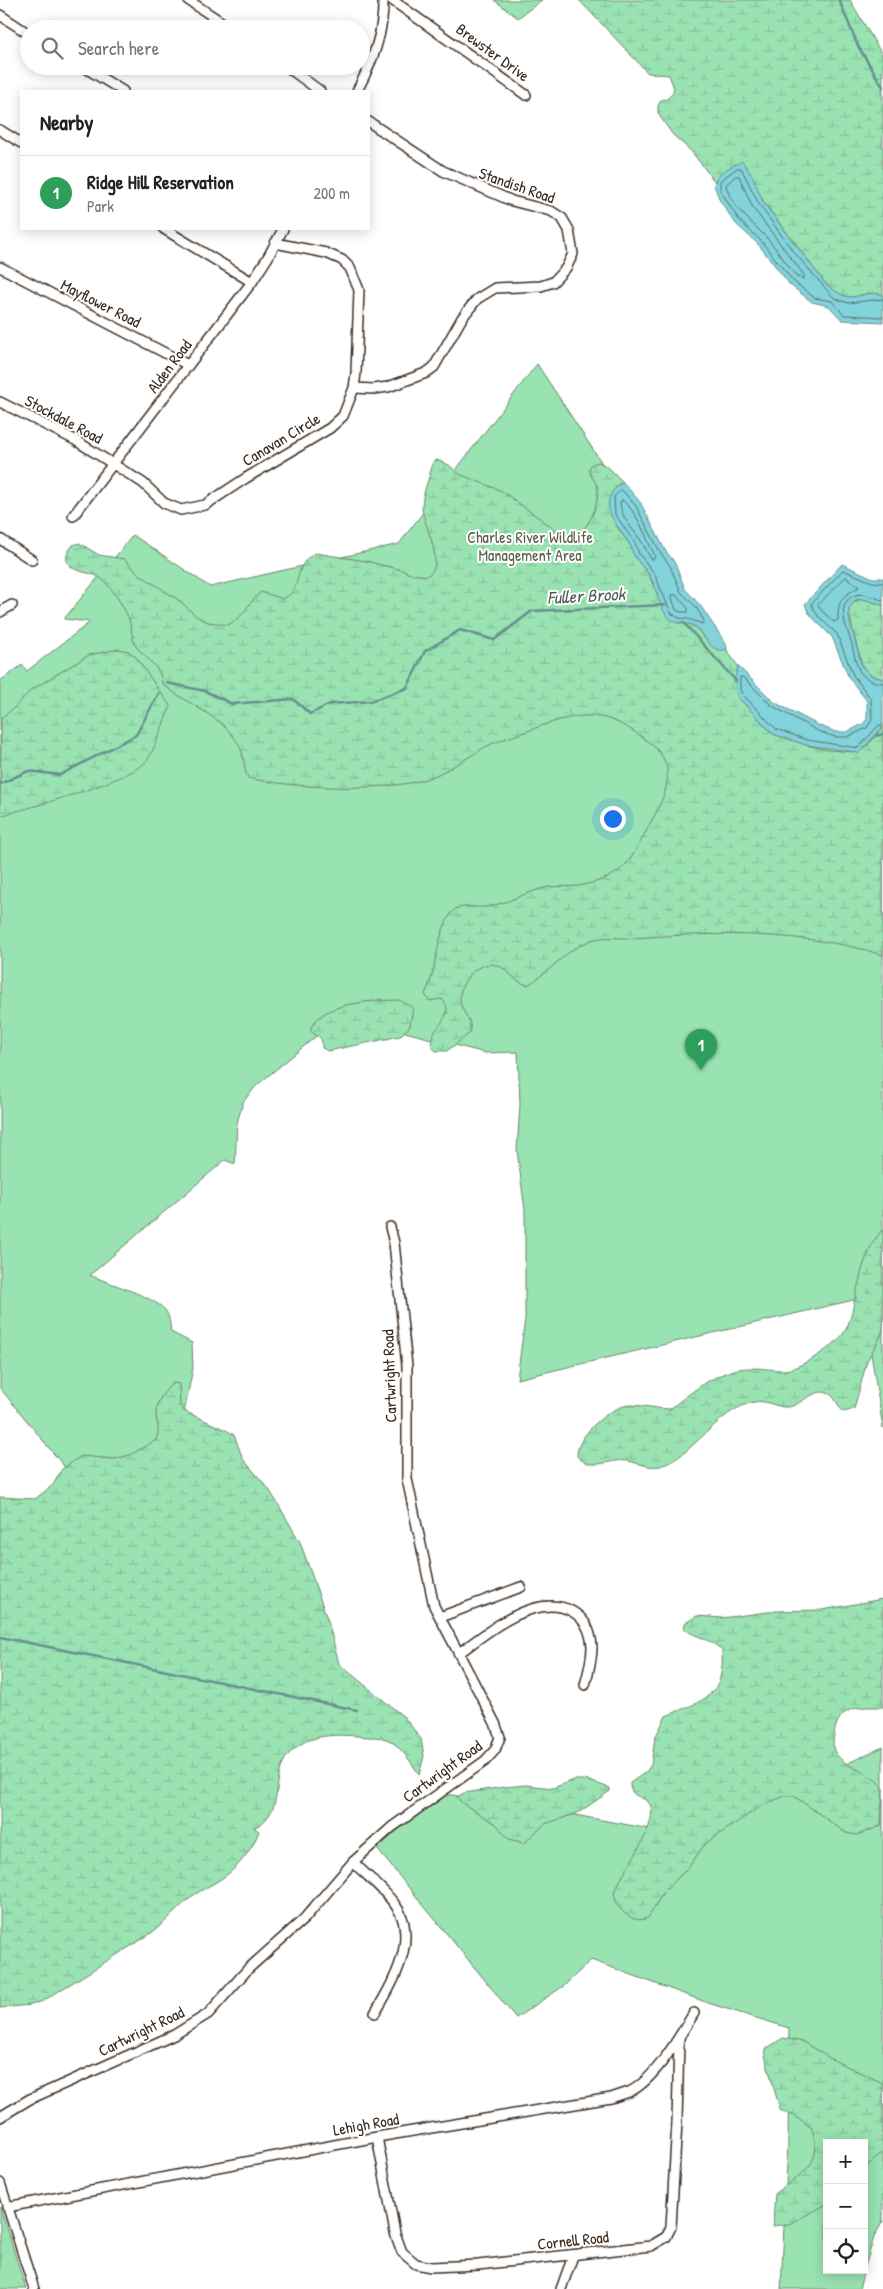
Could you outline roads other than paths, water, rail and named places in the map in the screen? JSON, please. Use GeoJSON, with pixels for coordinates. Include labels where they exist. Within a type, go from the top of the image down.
{"type":"FeatureCollection","features":[{"type":"Feature","properties":{"kind":"street"},"geometry":{"type":"LineString","coordinates":[[188,0],[218,20]]}},
{"type":"Feature","properties":{"kind":"street"},"geometry":{"type":"LineString","coordinates":[[370,64],[380,35],[383,0]]}},
{"type":"Feature","properties":{"kind":"street","name":"Brewster Drive"},"geometry":{"type":"LineString","coordinates":[[392,0],[526,95]]}},
{"type":"Feature","properties":{"kind":"street"},"geometry":{"type":"LineString","coordinates":[[0,15],[20,28]]}},
{"type":"Feature","properties":{"kind":"street"},"geometry":{"type":"LineString","coordinates":[[96,75],[120,90]]}},
{"type":"Feature","properties":{"kind":"street"},"geometry":{"type":"LineString","coordinates":[[298,75],[319,90]]}},
{"type":"Feature","properties":{"kind":"street"},"geometry":{"type":"LineString","coordinates":[[357,90],[365,75]]}},
{"type":"Feature","properties":{"kind":"street","name":"Standish Road"},"geometry":{"type":"LineString","coordinates":[[354,388],[374,389],[388,387],[426,373],[434,367],[462,318],[477,299],[495,288],[541,286],[553,282],[566,268],[573,254],[569,230],[562,218],[551,211],[512,202],[451,176],[370,123]]}},
{"type":"Feature","properties":{"kind":"street"},"geometry":{"type":"LineString","coordinates":[[0,130],[20,142]]}},
{"type":"Feature","properties":{"kind":"street"},"geometry":{"type":"LineString","coordinates":[[166,230],[252,282]]}},
{"type":"Feature","properties":{"kind":"street","name":"Alden Road"},"geometry":{"type":"LineString","coordinates":[[73,516],[252,282],[282,230]]}},
{"type":"Feature","properties":{"kind":"street","name":"Canavan Circle"},"geometry":{"type":"LineString","coordinates":[[112,463],[143,483],[164,503],[181,510],[195,508],[205,505],[330,428],[343,416],[354,388],[356,373],[359,290],[350,268],[342,260],[326,253],[275,243]]}},
{"type":"Feature","properties":{"kind":"street","name":"Mayflower Road"},"geometry":{"type":"LineString","coordinates":[[0,267],[188,365]]}},
{"type":"Feature","properties":{"kind":"street","name":"Stockdale Road"},"geometry":{"type":"LineString","coordinates":[[0,402],[75,440],[112,463]]}},
{"type":"Feature","properties":{"kind":"street"},"geometry":{"type":"LineString","coordinates":[[0,539],[32,560]]}},
{"type":"Feature","properties":{"kind":"street"},"geometry":{"type":"LineString","coordinates":[[0,612],[12,605]]}},
{"type":"Feature","properties":{"kind":"street","name":"Cartwright Road"},"geometry":{"type":"LineString","coordinates":[[0,2117],[30,2099],[174,2035],[208,2014],[248,1969],[304,1919],[353,1862],[411,1812],[485,1761],[495,1750],[500,1736],[434,1606],[407,1479],[407,1366],[394,1243],[390,1227]]}},
{"type":"Feature","properties":{"kind":"street"},"geometry":{"type":"LineString","coordinates":[[440,1618],[521,1587]]}},
{"type":"Feature","properties":{"kind":"street"},"geometry":{"type":"LineString","coordinates":[[459,1653],[489,1631],[530,1610],[544,1607],[564,1607],[578,1615],[589,1628],[592,1647],[591,1661],[585,1685]]}},
{"type":"Feature","properties":{"kind":"street"},"geometry":{"type":"LineString","coordinates":[[353,1862],[396,1905],[404,1928],[404,1942],[393,1982],[375,2013]]}},
{"type":"Feature","properties":{"kind":"street","name":"Lehigh Road"},"geometry":{"type":"LineString","coordinates":[[7,2206],[377,2138],[611,2098],[631,2091],[648,2078],[679,2039],[694,2013]]}},
{"type":"Feature","properties":{"kind":"street","name":"Cornell Road"},"geometry":{"type":"LineString","coordinates":[[377,2138],[395,2233],[402,2252],[416,2264],[431,2267],[469,2265],[573,2256],[651,2246],[666,2238],[671,2227],[677,2122],[679,2039]]}},
{"type":"Feature","properties":{"kind":"street"},"geometry":{"type":"LineString","coordinates":[[0,2184],[34,2289]]}},
{"type":"Feature","properties":{"kind":"street"},"geometry":{"type":"LineString","coordinates":[[561,2289],[573,2256]]}},
{"type":"Feature","properties":{"kind":"water"},"geometry":{"type":"Polygon","coordinates":[[[742,161],[753,177],[763,202],[825,283],[844,296],[850,297],[874,293],[883,295],[883,322],[842,320],[829,306],[812,302],[790,285],[758,244],[736,224],[720,201],[714,185],[716,179],[723,171],[742,161]]]}},
{"type":"Feature","properties":{"kind":"water"},"geometry":{"type":"Polygon","coordinates":[[[623,482],[640,502],[665,550],[675,563],[685,589],[700,605],[726,644],[727,649],[719,650],[711,646],[696,627],[674,622],[665,613],[652,580],[634,556],[630,545],[613,520],[610,512],[608,504],[610,497],[614,489],[623,482]]]}},
{"type":"Feature","properties":{"kind":"water"},"geometry":{"type":"Polygon","coordinates":[[[842,564],[873,578],[883,578],[883,605],[863,599],[855,600],[849,609],[849,618],[862,667],[872,676],[883,679],[883,727],[858,754],[856,752],[806,745],[773,734],[738,697],[734,681],[738,666],[774,702],[820,726],[836,732],[847,732],[863,724],[867,719],[867,701],[849,678],[832,637],[808,612],[805,604],[842,564]]]}},
{"type":"Feature","properties":{"kind":"waterway","name":"Fuller Brook"},"geometry":{"type":"LineString","coordinates":[[839,0],[858,46],[883,87]]}},
{"type":"Feature","properties":{"kind":"waterway","name":"Fuller Brook"},"geometry":{"type":"LineString","coordinates":[[167,683],[205,691],[232,704],[293,699],[310,714],[330,704],[371,701],[407,688],[425,651],[460,630],[494,640],[532,611],[665,605]]}},
{"type":"Feature","properties":{"kind":"waterway","name":"Fuller Brook"},"geometry":{"type":"LineString","coordinates":[[683,622],[736,681]]}},
{"type":"Feature","properties":{"kind":"waterway","name":"Fuller Brook"},"geometry":{"type":"LineString","coordinates":[[0,784],[28,771],[60,775],[136,735],[159,693]]}},
{"type":"Feature","properties":{"kind":"waterway","name":"Fuller Brook"},"geometry":{"type":"LineString","coordinates":[[875,736],[883,734]]}},
{"type":"Feature","properties":{"kind":"waterway"},"geometry":{"type":"LineString","coordinates":[[0,1637],[357,1710]]}},
{"type":"Feature","properties":{"kind":"place","name":"Ridge Hill Reservation"},"geometry":{"type":"Point","coordinates":[701,1070]}},
{"type":"Feature","properties":{"kind":"park label","name":"Charles River Wildlife Management Area"},"geometry":{"type":"Point","coordinates":[530,546]}}]}
